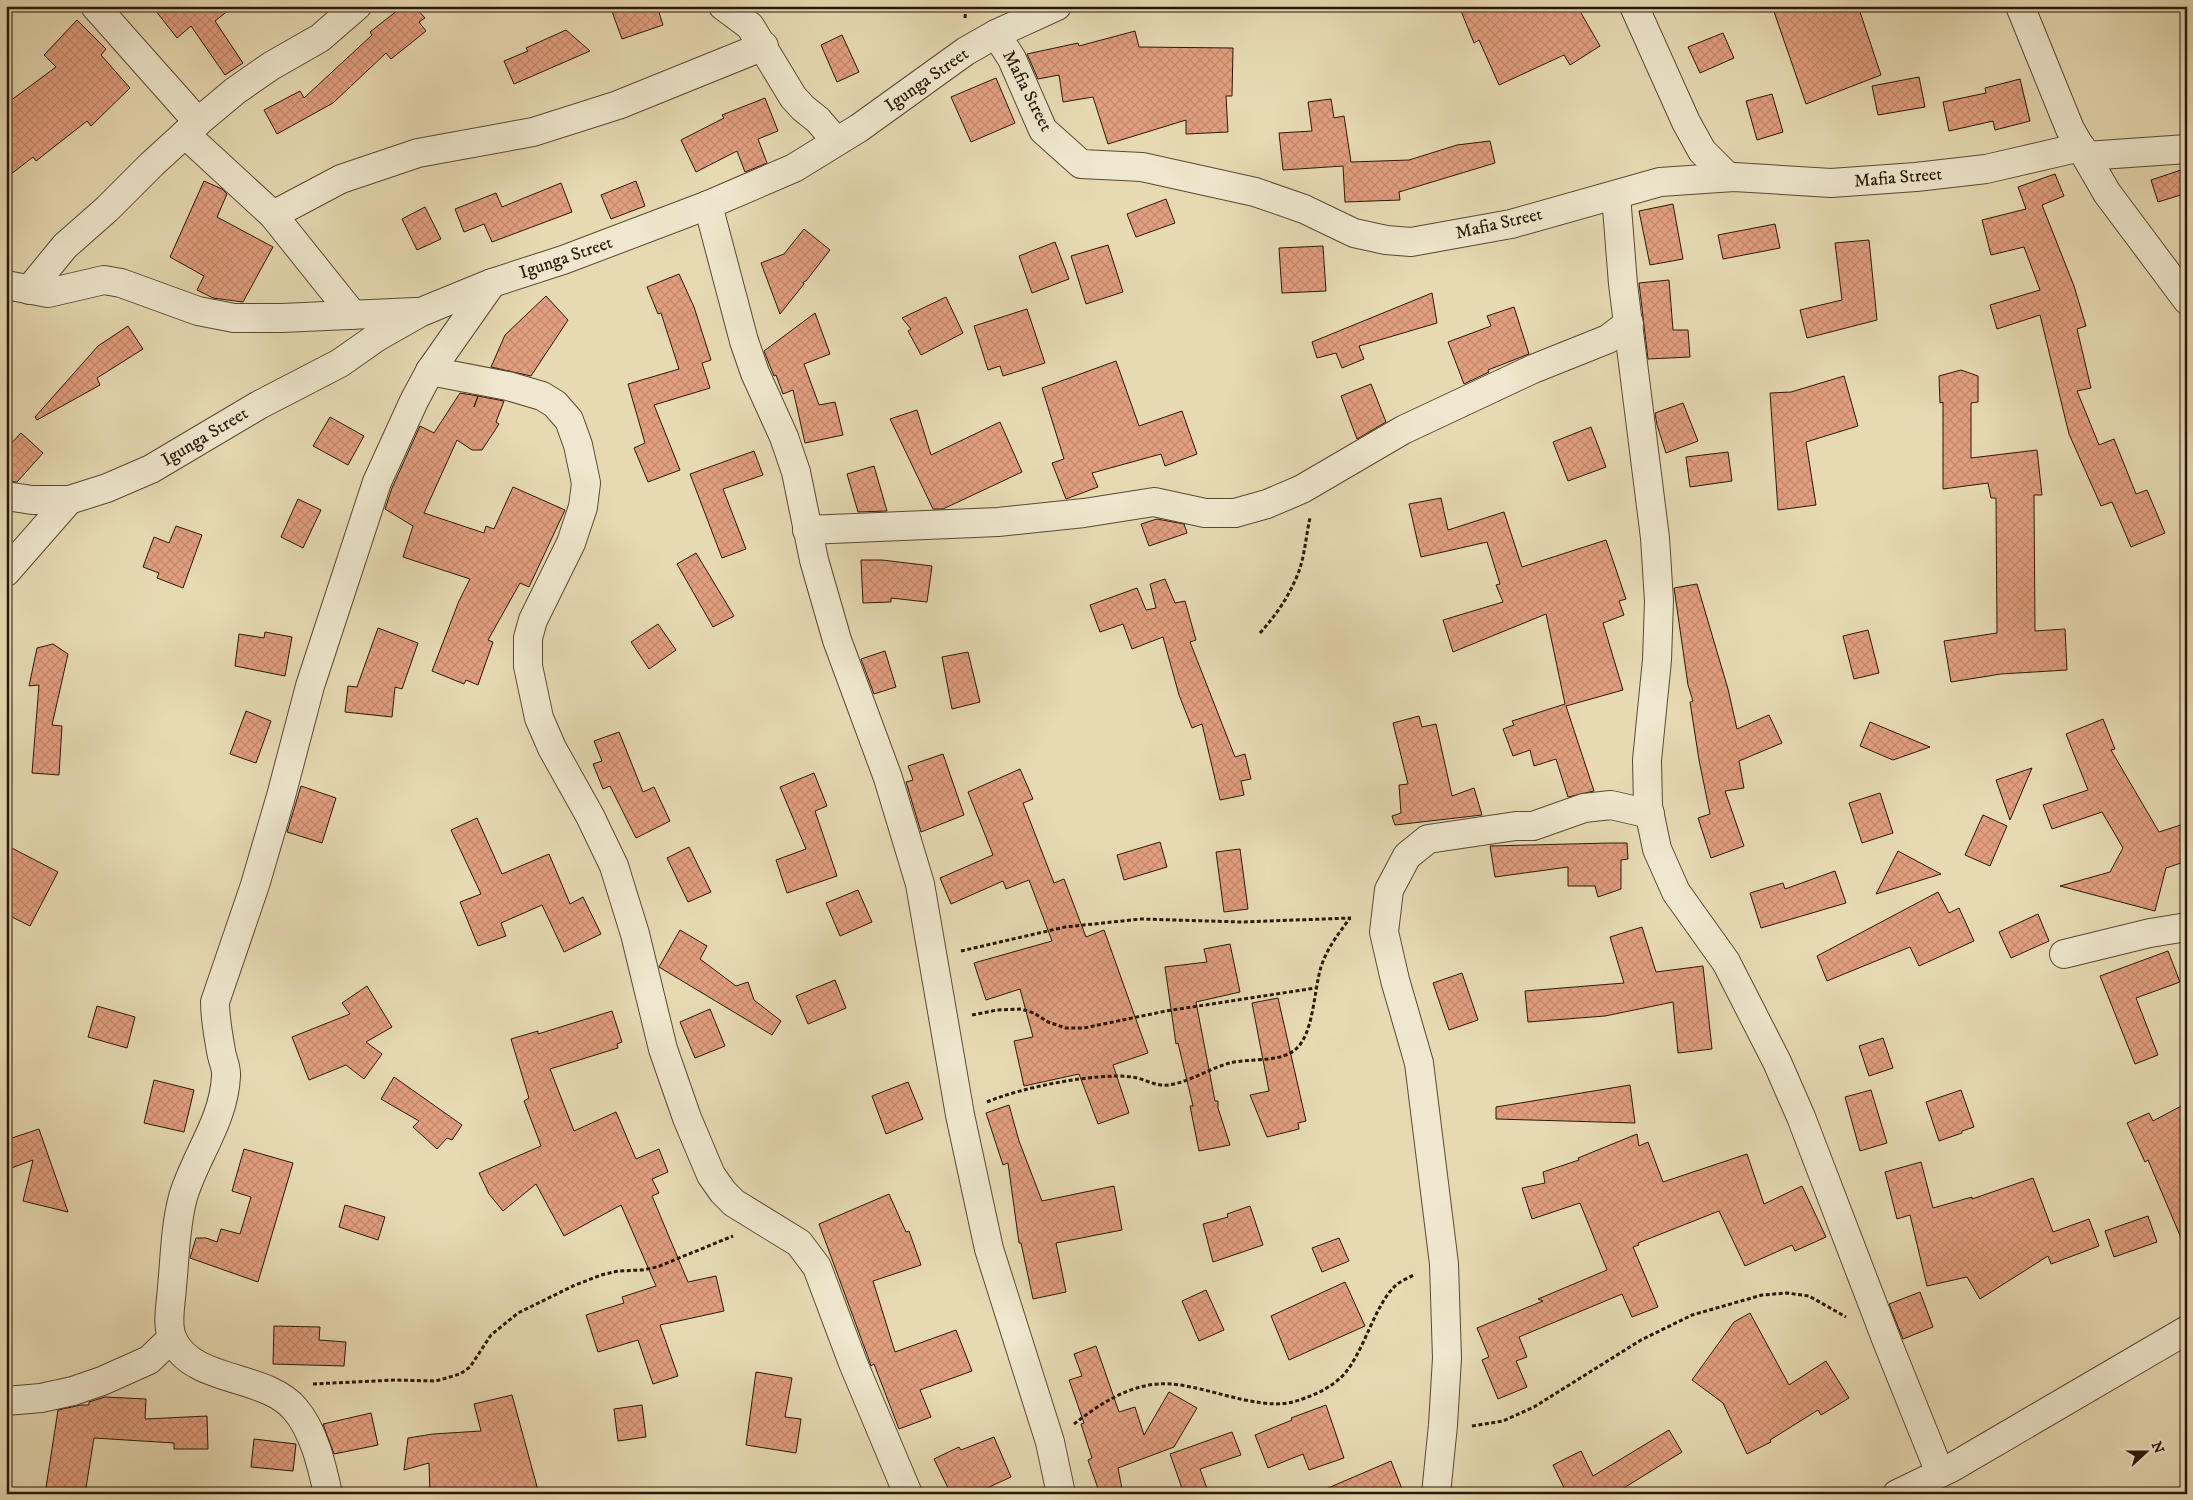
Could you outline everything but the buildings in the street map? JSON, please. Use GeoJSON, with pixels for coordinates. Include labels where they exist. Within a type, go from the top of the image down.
{"type":"FeatureCollection","features":[{"type":"Feature","properties":{"kind":"street"},"geometry":{"type":"LineString","coordinates":[[95,6],[192,128],[273,215],[353,315]]}},
{"type":"Feature","properties":{"kind":"street"},"geometry":{"type":"LineString","coordinates":[[18,288],[107,209],[192,128],[235,91],[271,66],[320,38],[358,6]]}},
{"type":"Feature","properties":{"kind":"street"},"geometry":{"type":"LineString","coordinates":[[723,6],[750,26],[764,46],[793,97],[818,120],[836,141]]}},
{"type":"Feature","properties":{"kind":"street","name":"Igunga Street"},"geometry":{"type":"LineString","coordinates":[[6,496],[32,500],[69,500],[108,488],[151,469],[259,405],[340,363],[377,337],[421,312],[492,283],[563,260],[708,205],[794,168],[859,128],[938,71],[996,34],[1057,6]]}},
{"type":"Feature","properties":{"kind":"street"},"geometry":{"type":"LineString","coordinates":[[1634,6],[1686,122],[1702,150],[1728,177]]}},
{"type":"Feature","properties":{"kind":"street"},"geometry":{"type":"LineString","coordinates":[[2020,6],[2070,129],[2083,152],[2107,193],[2187,300]]}},
{"type":"Feature","properties":{"kind":"street","name":"Mafia Street"},"geometry":{"type":"LineString","coordinates":[[996,34],[1012,59],[1043,130],[1082,164],[1142,167],[1255,192],[1304,209],[1354,233],[1386,240],[1412,242],[1511,224],[1660,182],[1728,177],[1831,183],[1916,177],[1986,169],[2083,152],[2187,149]]}},
{"type":"Feature","properties":{"kind":"street"},"geometry":{"type":"LineString","coordinates":[[273,215],[341,179],[418,153],[534,132],[618,105],[764,46]]}},
{"type":"Feature","properties":{"kind":"street"},"geometry":{"type":"LineString","coordinates":[[1616,195],[1629,323],[1655,538],[1659,601],[1657,660],[1647,760],[1650,814],[1657,849],[1676,892],[1726,962],[1777,1062],[1801,1117],[1888,1344],[1940,1473]]}},
{"type":"Feature","properties":{"kind":"street"},"geometry":{"type":"LineString","coordinates":[[708,205],[754,373],[784,437],[796,472],[807,530],[837,640],[888,778],[920,884],[960,1114],[989,1248],[1050,1442],[1061,1494]]}},
{"type":"Feature","properties":{"kind":"street"},"geometry":{"type":"LineString","coordinates":[[18,288],[48,293],[104,280],[121,283],[198,311],[234,318],[282,318],[421,312]]}},
{"type":"Feature","properties":{"kind":"street"},"geometry":{"type":"LineString","coordinates":[[328,1494],[314,1447],[296,1410],[283,1398],[264,1389],[192,1362],[179,1350],[172,1338],[170,1319],[176,1232],[183,1197],[195,1165],[215,1125],[227,1075],[215,1018],[215,1002],[256,885],[282,796],[310,686],[352,554],[377,482],[414,401],[430,371],[492,283]]}},
{"type":"Feature","properties":{"kind":"street"},"geometry":{"type":"LineString","coordinates":[[807,530],[998,522],[1084,513],[1154,502],[1205,513],[1235,513],[1267,504],[1302,489],[1403,430],[1533,369],[1608,339],[1629,323]]}},
{"type":"Feature","properties":{"kind":"street"},"geometry":{"type":"LineString","coordinates":[[430,371],[508,386],[542,396],[555,404],[569,420],[578,445],[586,483],[583,507],[571,543],[533,620],[528,638],[528,666],[539,718],[552,748],[590,816],[614,866],[635,934],[663,1049],[702,1157],[711,1175],[723,1192],[734,1203],[798,1242],[817,1267],[853,1362],[908,1494]]}},
{"type":"Feature","properties":{"kind":"street"},"geometry":{"type":"LineString","coordinates":[[6,572],[69,500]]}},
{"type":"Feature","properties":{"kind":"street"},"geometry":{"type":"LineString","coordinates":[[1436,1494],[1447,1358],[1444,1264],[1419,1064],[1395,980],[1384,932],[1389,890],[1407,856],[1428,839],[1516,826],[1533,826],[1584,808],[1611,805],[1650,814]]}},
{"type":"Feature","properties":{"kind":"street"},"geometry":{"type":"LineString","coordinates":[[2064,954],[2150,933],[2187,927]]}},
{"type":"Feature","properties":{"kind":"street"},"geometry":{"type":"LineString","coordinates":[[1897,1494],[1940,1473],[2187,1330]]}},
{"type":"Feature","properties":{"kind":"street"},"geometry":{"type":"LineString","coordinates":[[6,1401],[41,1398],[73,1391],[102,1381],[149,1360],[172,1338]]}},
{"type":"Feature","properties":{"kind":"path"},"geometry":{"type":"LineString","coordinates":[[1260,633],[1278,612],[1300,569],[1312,511],[1327,475]]}},
{"type":"Feature","properties":{"kind":"path"},"geometry":{"type":"LineString","coordinates":[[932,958],[1065,927],[1141,919],[1241,922],[1386,915]]}},
{"type":"Feature","properties":{"kind":"path"},"geometry":{"type":"LineString","coordinates":[[960,1114],[1006,1095],[1061,1082],[1101,1077],[1131,1076],[1161,1085],[1176,1083],[1230,1063],[1275,1058],[1295,1050],[1308,1029],[1315,988],[1328,948],[1350,918]]}},
{"type":"Feature","properties":{"kind":"path"},"geometry":{"type":"LineString","coordinates":[[944,1022],[997,1010],[1021,1009],[1066,1028],[1084,1028],[1166,1011],[1315,988]]}},
{"type":"Feature","properties":{"kind":"path"},"geometry":{"type":"LineString","coordinates":[[264,1389],[343,1382],[436,1381],[460,1374],[470,1367],[491,1335],[511,1319],[565,1290],[618,1270],[642,1270],[658,1267],[766,1222]]}},
{"type":"Feature","properties":{"kind":"path"},"geometry":{"type":"LineString","coordinates":[[1050,1442],[1094,1408],[1127,1391],[1150,1385],[1171,1384],[1276,1405],[1304,1399],[1332,1385],[1346,1373],[1368,1335],[1382,1304],[1396,1285],[1414,1275],[1444,1264]]}},
{"type":"Feature","properties":{"kind":"path"},"geometry":{"type":"LineString","coordinates":[[1443,1425],[1480,1426],[1503,1421],[1534,1407],[1641,1340],[1675,1323],[1692,1315],[1762,1295],[1787,1293],[1809,1296],[1848,1318]]}}]}
